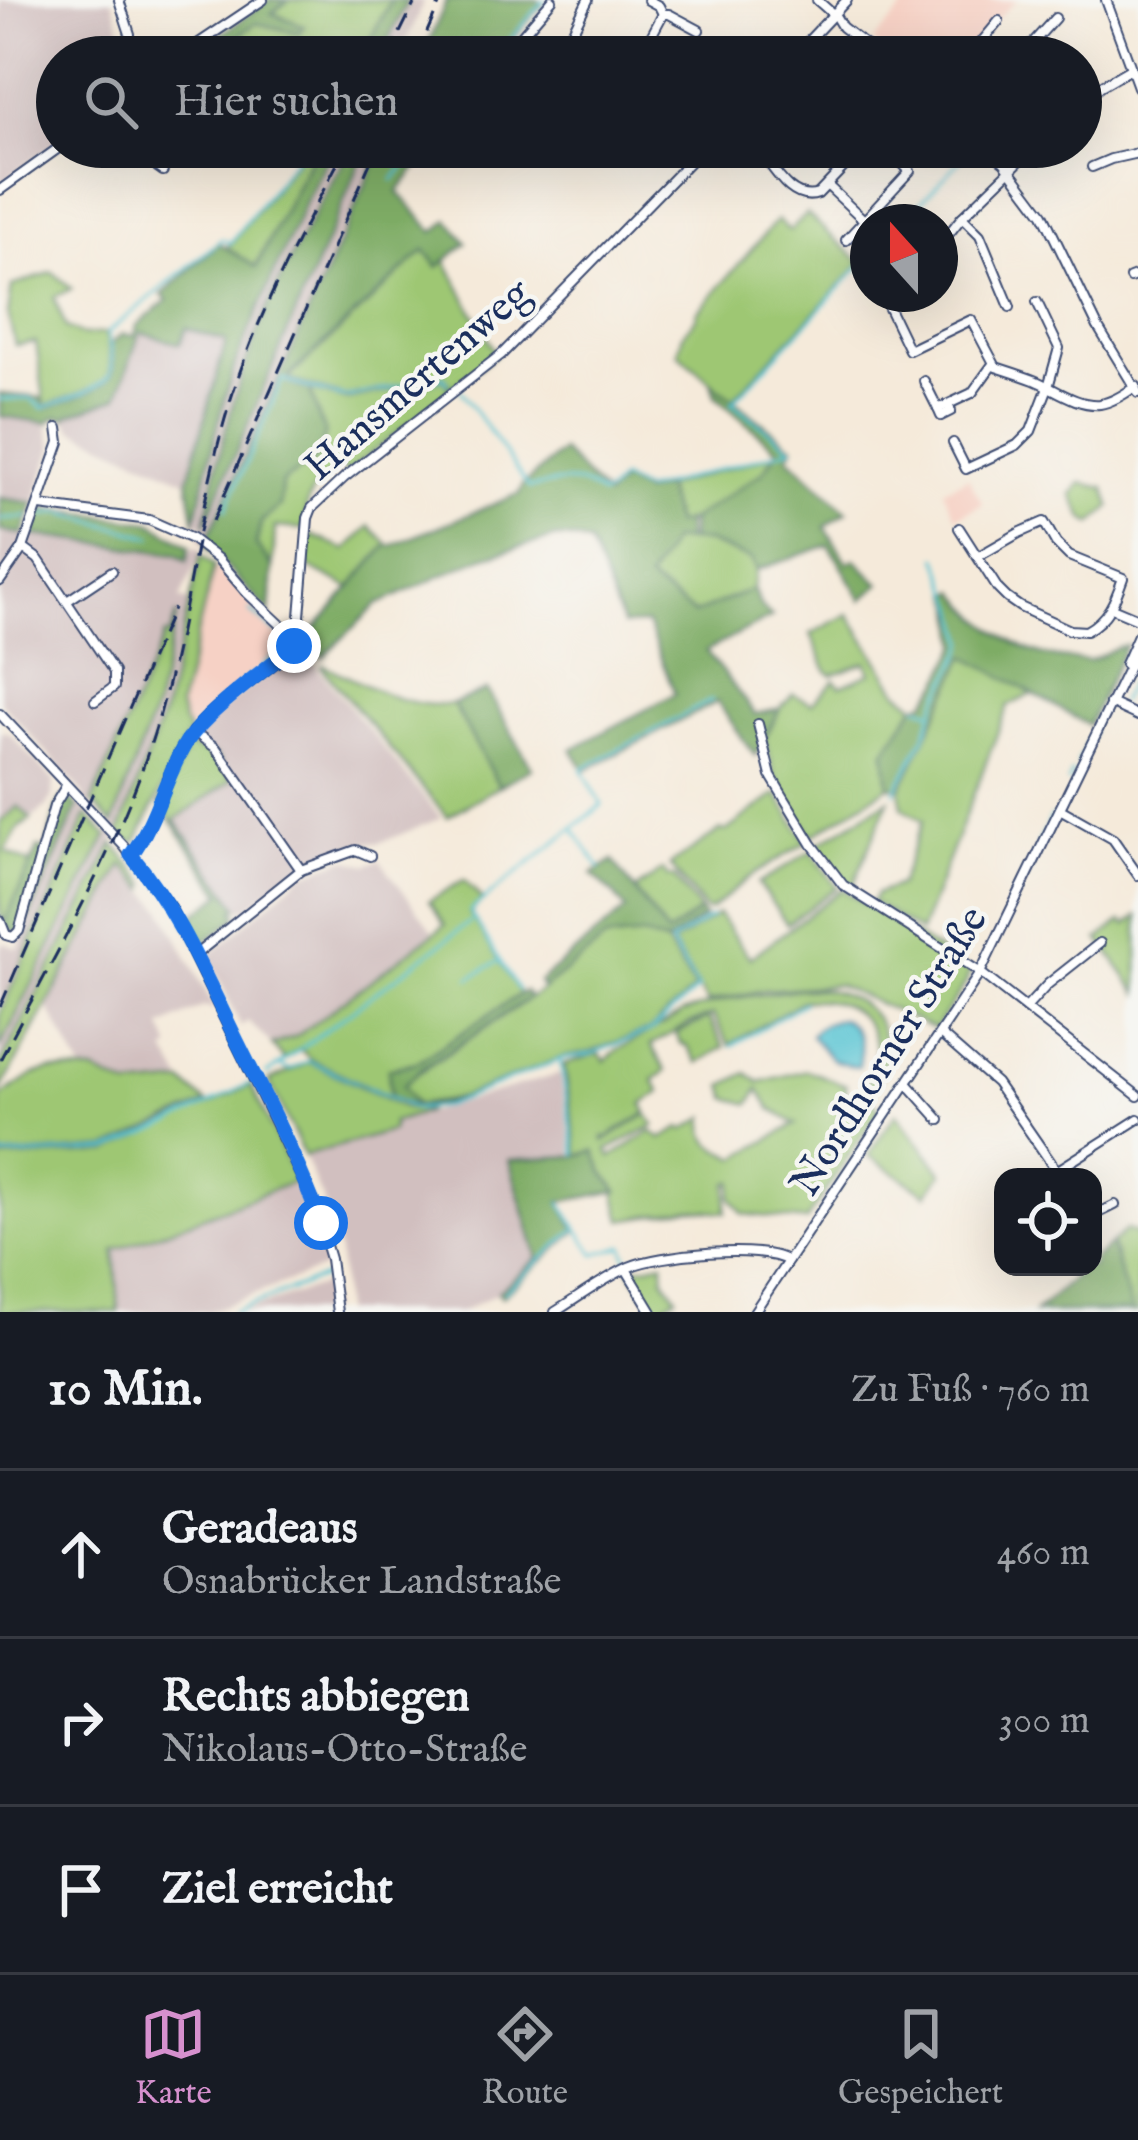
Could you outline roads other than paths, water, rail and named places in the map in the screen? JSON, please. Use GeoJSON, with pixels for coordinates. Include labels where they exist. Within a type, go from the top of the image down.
{"type":"FeatureCollection","features":[{"type":"Feature","properties":{"kind":"street"},"geometry":{"type":"LineString","coordinates":[[119,0],[130,36]]}},
{"type":"Feature","properties":{"kind":"street"},"geometry":{"type":"LineString","coordinates":[[209,36],[263,0]]}},
{"type":"Feature","properties":{"kind":"street"},"geometry":{"type":"LineString","coordinates":[[521,36],[552,0]]}},
{"type":"Feature","properties":{"kind":"street"},"geometry":{"type":"LineString","coordinates":[[570,36],[588,0]]}},
{"type":"Feature","properties":{"kind":"street"},"geometry":{"type":"LineString","coordinates":[[648,0],[662,9],[651,36]]}},
{"type":"Feature","properties":{"kind":"street"},"geometry":{"type":"LineString","coordinates":[[817,0],[856,36]]}},
{"type":"Feature","properties":{"kind":"street"},"geometry":{"type":"LineString","coordinates":[[817,36],[847,0]]}},
{"type":"Feature","properties":{"kind":"street"},"geometry":{"type":"LineString","coordinates":[[1106,0],[1138,87]]}},
{"type":"Feature","properties":{"kind":"street"},"geometry":{"type":"LineString","coordinates":[[662,14],[699,30]]}},
{"type":"Feature","properties":{"kind":"street"},"geometry":{"type":"LineString","coordinates":[[1038,36],[1054,18]]}},
{"type":"Feature","properties":{"kind":"street"},"geometry":{"type":"LineString","coordinates":[[987,36],[999,21]]}},
{"type":"Feature","properties":{"kind":"street"},"geometry":{"type":"LineString","coordinates":[[1102,85],[1130,69]]}},
{"type":"Feature","properties":{"kind":"street"},"geometry":{"type":"LineString","coordinates":[[1102,163],[1138,153]]}},
{"type":"Feature","properties":{"kind":"street"},"geometry":{"type":"LineString","coordinates":[[0,190],[36,164]]}},
{"type":"Feature","properties":{"kind":"street"},"geometry":{"type":"LineString","coordinates":[[159,168],[163,171]]}},
{"type":"Feature","properties":{"kind":"street","name":"Hansmertenweg"},"geometry":{"type":"LineString","coordinates":[[298,641],[312,508],[502,354],[684,168]]}},
{"type":"Feature","properties":{"kind":"street"},"geometry":{"type":"LineString","coordinates":[[771,168],[800,195],[813,196],[843,168]]}},
{"type":"Feature","properties":{"kind":"street"},"geometry":{"type":"LineString","coordinates":[[879,204],[910,171],[907,168]]}},
{"type":"Feature","properties":{"kind":"street"},"geometry":{"type":"LineString","coordinates":[[891,312],[909,350],[971,320],[993,364],[1073,398],[1100,404],[1137,389],[1098,327],[1042,214],[1007,168]]}},
{"type":"Feature","properties":{"kind":"street"},"geometry":{"type":"LineString","coordinates":[[958,223],[1012,168]]}},
{"type":"Feature","properties":{"kind":"street"},"geometry":{"type":"LineString","coordinates":[[827,185],[850,207]]}},
{"type":"Feature","properties":{"kind":"street"},"geometry":{"type":"LineString","coordinates":[[962,218],[980,235],[1010,307]]}},
{"type":"Feature","properties":{"kind":"street"},"geometry":{"type":"LineString","coordinates":[[846,239],[850,235]]}},
{"type":"Feature","properties":{"kind":"street"},"geometry":{"type":"LineString","coordinates":[[953,443],[966,469],[1017,445],[1031,431],[1058,348],[1037,302]]}},
{"type":"Feature","properties":{"kind":"street"},"geometry":{"type":"LineString","coordinates":[[924,380],[938,410],[979,388],[993,364]]}},
{"type":"Feature","properties":{"kind":"street"},"geometry":{"type":"LineString","coordinates":[[0,581],[23,548],[40,506],[60,442],[58,428]]}},
{"type":"Feature","properties":{"kind":"street"},"geometry":{"type":"LineString","coordinates":[[40,506],[149,520],[191,539],[218,559],[298,641],[194,731],[131,855]]}},
{"type":"Feature","properties":{"kind":"street"},"geometry":{"type":"LineString","coordinates":[[959,528],[1007,598],[1070,629],[1091,629],[1112,608],[1123,578],[1069,556],[1044,522],[979,556]]}},
{"type":"Feature","properties":{"kind":"street"},"geometry":{"type":"LineString","coordinates":[[23,548],[38,559],[116,677],[114,687],[95,701]]}},
{"type":"Feature","properties":{"kind":"street"},"geometry":{"type":"LineString","coordinates":[[67,602],[112,571]]}},
{"type":"Feature","properties":{"kind":"street"},"geometry":{"type":"LineString","coordinates":[[1112,608],[1138,619]]}},
{"type":"Feature","properties":{"kind":"street","name":"Nordhorner Straße"},"geometry":{"type":"LineString","coordinates":[[754,1312],[980,973],[1111,703],[1138,634]]}},
{"type":"Feature","properties":{"kind":"street","name":"Nordhorner Straße"},"geometry":{"type":"LineString","coordinates":[[1120,682],[1138,648]]}},
{"type":"Feature","properties":{"kind":"street"},"geometry":{"type":"LineString","coordinates":[[1111,703],[1138,716]]}},
{"type":"Feature","properties":{"kind":"street"},"geometry":{"type":"LineString","coordinates":[[1,718],[131,855],[170,908],[312,1199],[330,1259],[337,1312]]}},
{"type":"Feature","properties":{"kind":"street"},"geometry":{"type":"LineString","coordinates":[[758,724],[770,776],[843,885],[980,973],[1138,1096]]}},
{"type":"Feature","properties":{"kind":"street"},"geometry":{"type":"LineString","coordinates":[[194,731],[216,748],[301,870]]}},
{"type":"Feature","properties":{"kind":"street"},"geometry":{"type":"LineString","coordinates":[[0,920],[6,935],[13,938],[19,931],[53,806],[67,786]]}},
{"type":"Feature","properties":{"kind":"street"},"geometry":{"type":"LineString","coordinates":[[1060,808],[1113,839],[1138,875]]}},
{"type":"Feature","properties":{"kind":"street"},"geometry":{"type":"LineString","coordinates":[[195,956],[301,870],[356,850],[370,856]]}},
{"type":"Feature","properties":{"kind":"street"},"geometry":{"type":"LineString","coordinates":[[1026,1008],[1100,943]]}},
{"type":"Feature","properties":{"kind":"street"},"geometry":{"type":"LineString","coordinates":[[940,1034],[996,1083],[1056,1168]]}},
{"type":"Feature","properties":{"kind":"street"},"geometry":{"type":"LineString","coordinates":[[907,1083],[940,1120]]}},
{"type":"Feature","properties":{"kind":"street"},"geometry":{"type":"LineString","coordinates":[[1067,1168],[1137,1122]]}},
{"type":"Feature","properties":{"kind":"street"},"geometry":{"type":"LineString","coordinates":[[1102,1211],[1114,1205]]}},
{"type":"Feature","properties":{"kind":"street"},"geometry":{"type":"LineString","coordinates":[[555,1312],[633,1265],[702,1254],[768,1252],[788,1261]]}},
{"type":"Feature","properties":{"kind":"street"},"geometry":{"type":"LineString","coordinates":[[626,1269],[652,1312]]}},
{"type":"Feature","properties":{"kind":"water"},"geometry":{"type":"Polygon","coordinates":[[[841,1019],[858,1038],[859,1066],[833,1060],[811,1036],[824,1024],[841,1019]]]}},
{"type":"Feature","properties":{"kind":"waterway"},"geometry":{"type":"LineString","coordinates":[[513,36],[545,0]]}},
{"type":"Feature","properties":{"kind":"waterway"},"geometry":{"type":"LineString","coordinates":[[0,399],[31,399],[43,408],[101,384],[112,368],[107,333],[222,239],[230,243],[288,168]]}},
{"type":"Feature","properties":{"kind":"waterway"},"geometry":{"type":"LineString","coordinates":[[393,180],[404,168]]}},
{"type":"Feature","properties":{"kind":"waterway"},"geometry":{"type":"LineString","coordinates":[[919,204],[953,168]]}},
{"type":"Feature","properties":{"kind":"waterway"},"geometry":{"type":"LineString","coordinates":[[792,448],[732,403],[850,277]]}},
{"type":"Feature","properties":{"kind":"waterway"},"geometry":{"type":"LineString","coordinates":[[226,509],[282,380],[345,398],[444,377],[448,384]]}},
{"type":"Feature","properties":{"kind":"waterway"},"geometry":{"type":"LineString","coordinates":[[461,391],[529,488],[576,483],[601,496],[621,479],[644,491],[792,448]]}},
{"type":"Feature","properties":{"kind":"waterway"},"geometry":{"type":"LineString","coordinates":[[44,515],[59,512],[152,537]]}},
{"type":"Feature","properties":{"kind":"waterway"},"geometry":{"type":"LineString","coordinates":[[0,519],[27,517]]}},
{"type":"Feature","properties":{"kind":"waterway"},"geometry":{"type":"LineString","coordinates":[[895,792],[966,641],[938,557]]}},
{"type":"Feature","properties":{"kind":"waterway"},"geometry":{"type":"LineString","coordinates":[[250,611],[288,641],[263,666]]}},
{"type":"Feature","properties":{"kind":"waterway"},"geometry":{"type":"LineString","coordinates":[[1120,702],[1138,665]]}},
{"type":"Feature","properties":{"kind":"waterway"},"geometry":{"type":"LineString","coordinates":[[241,684],[252,675]]}},
{"type":"Feature","properties":{"kind":"waterway"},"geometry":{"type":"LineString","coordinates":[[267,1074],[474,919],[470,911],[602,805],[582,769],[712,700]]}},
{"type":"Feature","properties":{"kind":"waterway"},"geometry":{"type":"LineString","coordinates":[[918,706],[931,711]]}},
{"type":"Feature","properties":{"kind":"waterway"},"geometry":{"type":"LineString","coordinates":[[1090,736],[1093,731]]}},
{"type":"Feature","properties":{"kind":"waterway"},"geometry":{"type":"LineString","coordinates":[[1084,749],[1088,741]]}},
{"type":"Feature","properties":{"kind":"waterway"},"geometry":{"type":"LineString","coordinates":[[1077,763],[1081,755]]}},
{"type":"Feature","properties":{"kind":"waterway"},"geometry":{"type":"LineString","coordinates":[[1068,782],[1072,773]]}},
{"type":"Feature","properties":{"kind":"waterway"},"geometry":{"type":"LineString","coordinates":[[1047,826],[1051,817]]}},
{"type":"Feature","properties":{"kind":"waterway"},"geometry":{"type":"LineString","coordinates":[[574,830],[600,868]]}},
{"type":"Feature","properties":{"kind":"waterway"},"geometry":{"type":"LineString","coordinates":[[1038,845],[1045,831]]}},
{"type":"Feature","properties":{"kind":"waterway"},"geometry":{"type":"LineString","coordinates":[[281,1066],[289,1070],[309,1061],[416,1109],[445,1106],[564,1058],[591,1054],[650,1031],[698,989],[670,943],[711,917]]}},
{"type":"Feature","properties":{"kind":"waterway"},"geometry":{"type":"LineString","coordinates":[[475,920],[518,990]]}},
{"type":"Feature","properties":{"kind":"waterway"},"geometry":{"type":"LineString","coordinates":[[470,978],[499,961]]}},
{"type":"Feature","properties":{"kind":"waterway"},"geometry":{"type":"LineString","coordinates":[[731,1046],[804,1003]]}},
{"type":"Feature","properties":{"kind":"waterway"},"geometry":{"type":"LineString","coordinates":[[560,1061],[576,1154]]}},
{"type":"Feature","properties":{"kind":"waterway"},"geometry":{"type":"LineString","coordinates":[[0,1157],[108,1150],[251,1083]]}},
{"type":"Feature","properties":{"kind":"waterway"},"geometry":{"type":"LineString","coordinates":[[561,1203],[595,1254],[624,1246],[628,1263]]}},
{"type":"Feature","properties":{"kind":"waterway"},"geometry":{"type":"LineString","coordinates":[[504,1292],[575,1230]]}},
{"type":"Feature","properties":{"kind":"waterway"},"geometry":{"type":"LineString","coordinates":[[233,1312],[327,1276]]}},
{"type":"Feature","properties":{"kind":"railway"},"geometry":{"type":"LineString","coordinates":[[398,36],[416,0]]}},
{"type":"Feature","properties":{"kind":"railway"},"geometry":{"type":"LineString","coordinates":[[425,36],[441,0]]}},
{"type":"Feature","properties":{"kind":"railway"},"geometry":{"type":"LineString","coordinates":[[0,1060],[83,903],[137,782],[164,700],[216,453],[238,377],[280,277],[335,168]]}},
{"type":"Feature","properties":{"kind":"railway"},"geometry":{"type":"LineString","coordinates":[[213,521],[368,168]]}},
{"type":"Feature","properties":{"kind":"railway"},"geometry":{"type":"LineString","coordinates":[[0,1007],[173,608]]}}]}
